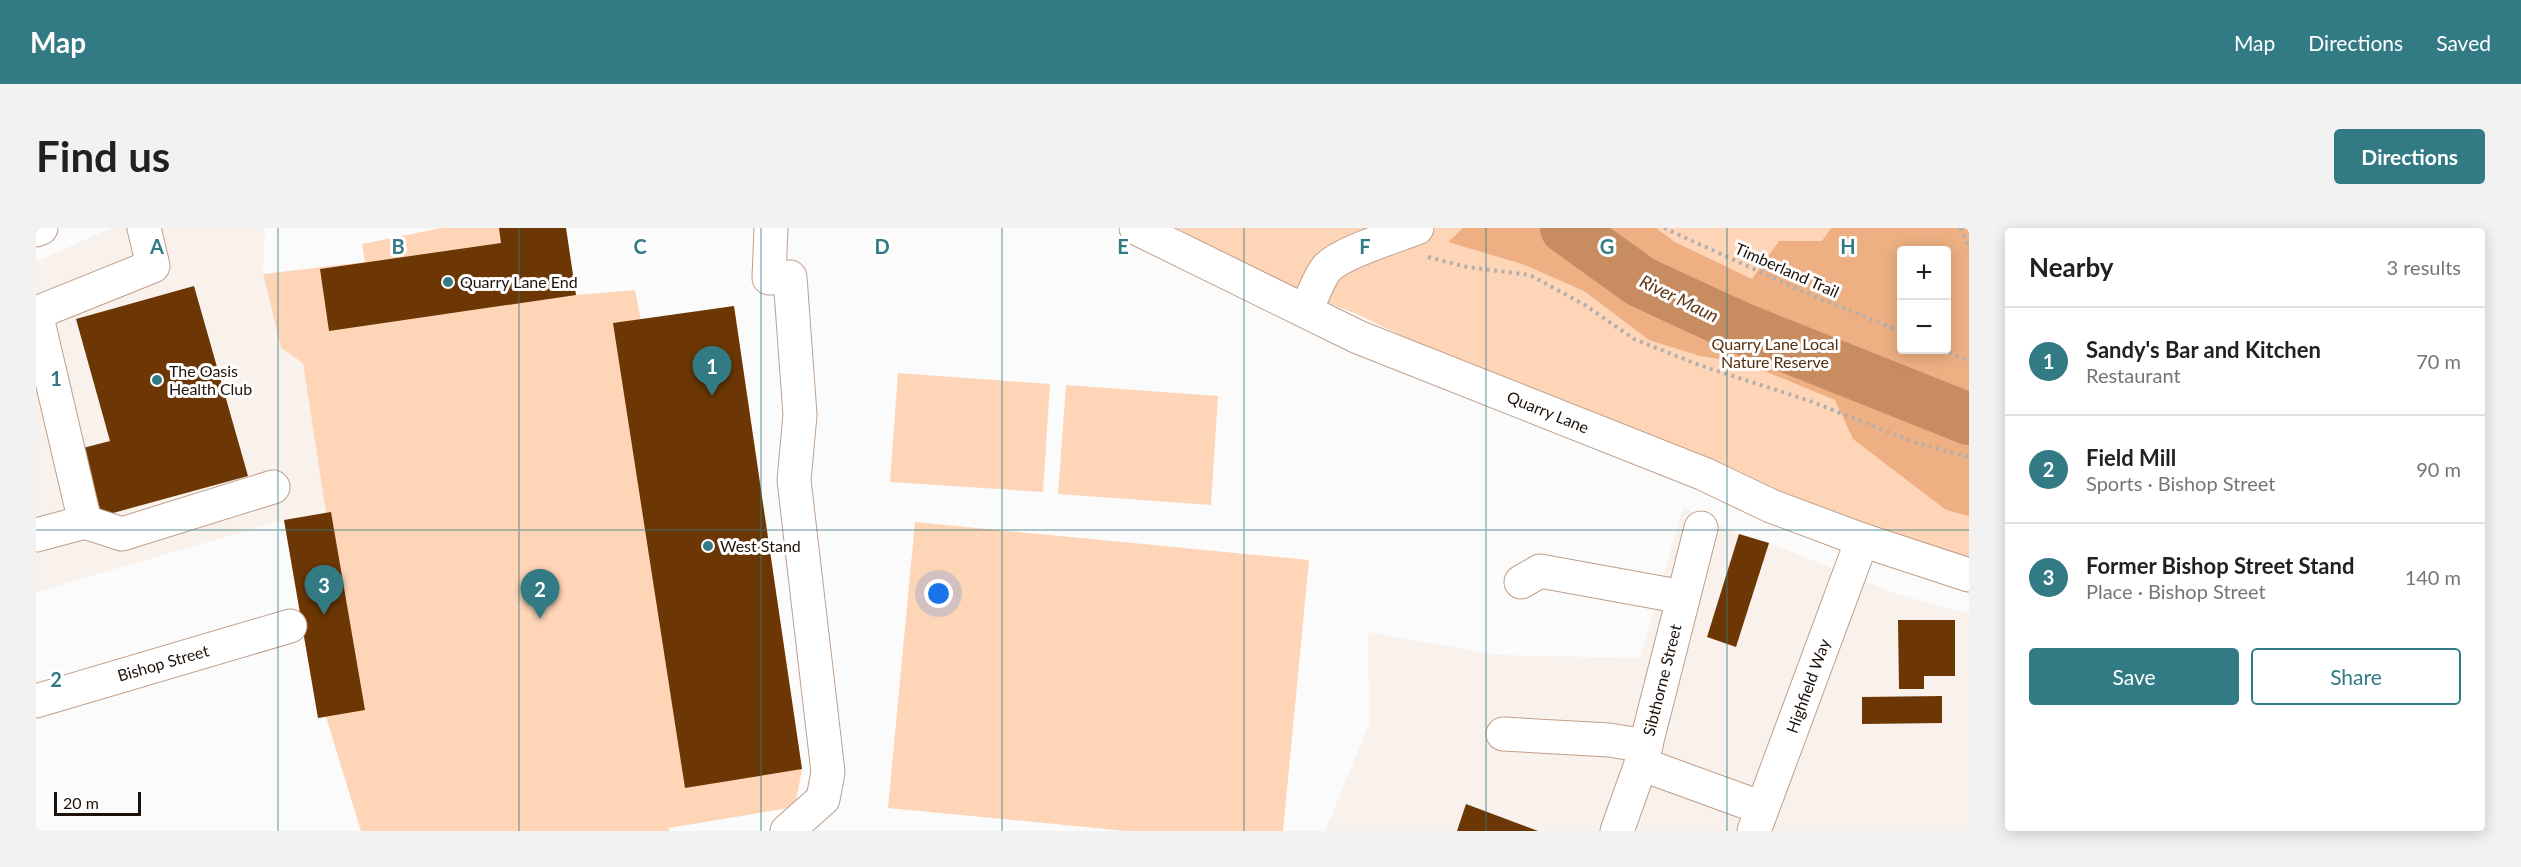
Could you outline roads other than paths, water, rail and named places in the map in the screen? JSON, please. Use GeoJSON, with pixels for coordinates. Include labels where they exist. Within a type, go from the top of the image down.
{"type":"FeatureCollection","features":[{"type":"Feature","properties":{"kind":"street"},"geometry":{"type":"LineString","coordinates":[[36,230],[41,228]]}},
{"type":"Feature","properties":{"kind":"street"},"geometry":{"type":"LineString","coordinates":[[85,522],[36,313],[153,266],[144,228]]}},
{"type":"Feature","properties":{"kind":"street"},"geometry":{"type":"LineString","coordinates":[[771,228],[770,278],[790,277],[800,415],[794,480],[828,772],[823,799],[787,831]]}},
{"type":"Feature","properties":{"kind":"street","name":"Quarry Lane"},"geometry":{"type":"LineString","coordinates":[[1136,228],[1358,337],[1704,474],[1771,506],[1862,540],[1969,575]]}},
{"type":"Feature","properties":{"kind":"street"},"geometry":{"type":"LineString","coordinates":[[1306,311],[1326,269],[1354,251],[1417,228]]}},
{"type":"Feature","properties":{"kind":"street"},"geometry":{"type":"LineString","coordinates":[[36,535],[85,522],[122,534],[273,487]]}},
{"type":"Feature","properties":{"kind":"street","name":"Sibthorne Street"},"geometry":{"type":"LineString","coordinates":[[1617,831],[1643,755],[1701,528]]}},
{"type":"Feature","properties":{"kind":"street","name":"Highfield Way"},"geometry":{"type":"LineString","coordinates":[[1758,820],[1862,540]]}},
{"type":"Feature","properties":{"kind":"street"},"geometry":{"type":"LineString","coordinates":[[1521,582],[1540,571],[1683,597]]}},
{"type":"Feature","properties":{"kind":"street","name":"Bishop Street"},"geometry":{"type":"LineString","coordinates":[[36,700],[290,626]]}},
{"type":"Feature","properties":{"kind":"street"},"geometry":{"type":"LineString","coordinates":[[1503,734],[1609,740],[1643,755],[1758,820]]}},
{"type":"Feature","properties":{"kind":"waterway","name":"River Maun"},"geometry":{"type":"LineString","coordinates":[[1566,228],[1641,282],[1743,329],[1969,419]]}},
{"type":"Feature","properties":{"kind":"place","name":"Quarry Lane End"},"geometry":{"type":"Point","coordinates":[448,282]}},
{"type":"Feature","properties":{"kind":"place","name":"The Oasis Health Club"},"geometry":{"type":"Point","coordinates":[157,380]}},
{"type":"Feature","properties":{"kind":"place","name":"Sandy's Bar and Kitchen"},"geometry":{"type":"Point","coordinates":[712,396]}},
{"type":"Feature","properties":{"kind":"place","name":"West Stand"},"geometry":{"type":"Point","coordinates":[708,546]}},
{"type":"Feature","properties":{"kind":"place","name":"Former Bishop Street Stand"},"geometry":{"type":"Point","coordinates":[324,615]}},
{"type":"Feature","properties":{"kind":"place","name":"Field Mill"},"geometry":{"type":"Point","coordinates":[540,619]}},
{"type":"Feature","properties":{"kind":"park label","name":"Quarry Lane Local Nature Reserve"},"geometry":{"type":"Point","coordinates":[1775,353]}}]}
